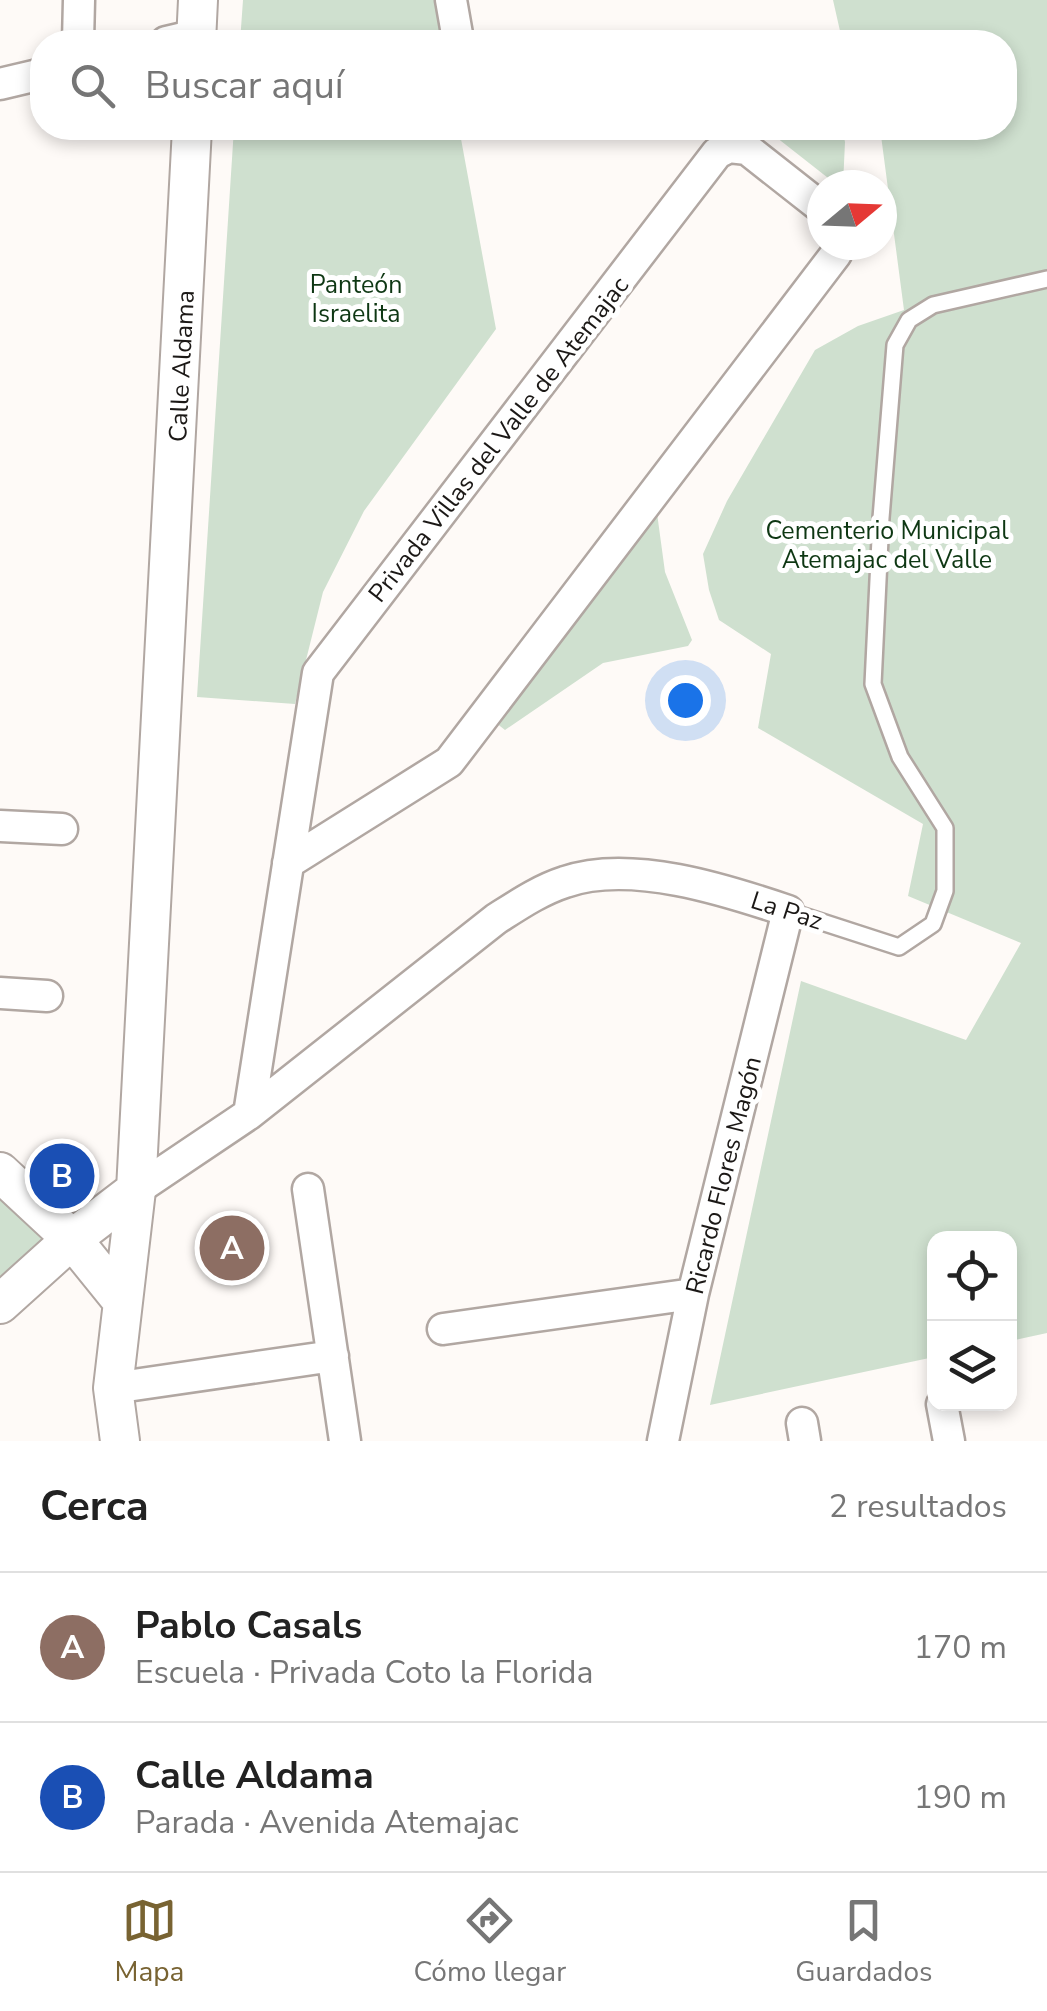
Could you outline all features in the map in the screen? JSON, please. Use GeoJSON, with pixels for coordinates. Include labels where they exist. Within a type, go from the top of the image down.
{"type":"FeatureCollection","features":[{"type":"Feature","properties":{"kind":"street"},"geometry":{"type":"LineString","coordinates":[[78,30],[79,0]]}},
{"type":"Feature","properties":{"kind":"street"},"geometry":{"type":"LineString","coordinates":[[451,0],[456,30]]}},
{"type":"Feature","properties":{"kind":"street"},"geometry":{"type":"LineString","coordinates":[[0,84],[30,77]]}},
{"type":"Feature","properties":{"kind":"street","name":"Calle Aldama"},"geometry":{"type":"LineString","coordinates":[[120,1441],[113,1388],[136,1190],[191,140]]}},
{"type":"Feature","properties":{"kind":"street","name":"Privada Villas del Valle de Atemajac"},"geometry":{"type":"LineString","coordinates":[[249,1114],[318,672],[717,153],[729,147],[747,148],[807,196]]}},
{"type":"Feature","properties":{"kind":"street"},"geometry":{"type":"LineString","coordinates":[[288,862],[450,762],[832,260]]}},
{"type":"Feature","properties":{"kind":"street"},"geometry":{"type":"LineString","coordinates":[[0,826],[62,829]]}},
{"type":"Feature","properties":{"kind":"street","name":"La Paz"},"geometry":{"type":"LineString","coordinates":[[0,1304],[72,1239],[136,1190],[249,1114],[496,919],[530,898],[566,881],[603,874],[668,878],[788,911]]}},
{"type":"Feature","properties":{"kind":"street","name":"Ricardo Flores Magón"},"geometry":{"type":"LineString","coordinates":[[663,1441],[693,1294],[788,911]]}},
{"type":"Feature","properties":{"kind":"street"},"geometry":{"type":"LineString","coordinates":[[0,993],[47,996]]}},
{"type":"Feature","properties":{"kind":"street"},"geometry":{"type":"LineString","coordinates":[[0,1172],[72,1239],[123,1302]]}},
{"type":"Feature","properties":{"kind":"street"},"geometry":{"type":"LineString","coordinates":[[308,1189],[346,1441]]}},
{"type":"Feature","properties":{"kind":"street"},"geometry":{"type":"LineString","coordinates":[[442,1328],[693,1294]]}},
{"type":"Feature","properties":{"kind":"street"},"geometry":{"type":"LineString","coordinates":[[113,1388],[333,1356]]}},
{"type":"Feature","properties":{"kind":"street"},"geometry":{"type":"LineString","coordinates":[[943,1411],[949,1441]]}},
{"type":"Feature","properties":{"kind":"lane","name":"La Paz"},"geometry":{"type":"LineString","coordinates":[[788,911],[899,946],[934,924],[945,892],[945,828],[900,757],[872,684],[894,345],[910,320],[933,304],[1047,279]]}},
{"type":"Feature","properties":{"kind":"green space"},"geometry":{"type":"Polygon","coordinates":[[[243,0],[436,0],[442,30],[241,30],[243,0]]]}},
{"type":"Feature","properties":{"kind":"green space","name":"Cementerio Municipal Atemajac del Valle"},"geometry":{"type":"Polygon","coordinates":[[[833,0],[1047,0],[1047,1333],[1017,1339],[1017,1231],[927,1231],[927,1358],[710,1405],[801,981],[966,1040],[1021,943],[908,896],[923,824],[758,728],[771,654],[719,620],[703,554],[727,501],[815,350],[858,326],[904,310],[897,257],[897,170],[886,170],[882,140],[1017,140],[1017,30],[840,30],[833,0]]]}},
{"type":"Feature","properties":{"kind":"green space","name":"Panteón Israelita"},"geometry":{"type":"Polygon","coordinates":[[[233,140],[461,140],[496,329],[364,511],[323,592],[295,704],[197,697],[233,140]]]}},
{"type":"Feature","properties":{"kind":"green space"},"geometry":{"type":"Polygon","coordinates":[[[705,140],[760,140],[755,147],[704,147],[705,140]]]}},
{"type":"Feature","properties":{"kind":"green space"},"geometry":{"type":"Polygon","coordinates":[[[780,140],[845,140],[844,170],[818,170],[780,140]]]}},
{"type":"Feature","properties":{"kind":"green space"},"geometry":{"type":"Polygon","coordinates":[[[657,513],[665,572],[692,640],[688,646],[603,663],[505,730],[491,719],[657,513]]]}},
{"type":"Feature","properties":{"kind":"green space"},"geometry":{"type":"Polygon","coordinates":[[[0,1187],[48,1234],[0,1284],[0,1187]]]}},
{"type":"Feature","properties":{"kind":"place","name":"Calle Aldama"},"geometry":{"type":"Point","coordinates":[62,1176]}},
{"type":"Feature","properties":{"kind":"place","name":"Pablo Casals"},"geometry":{"type":"Point","coordinates":[232,1248]}}]}
